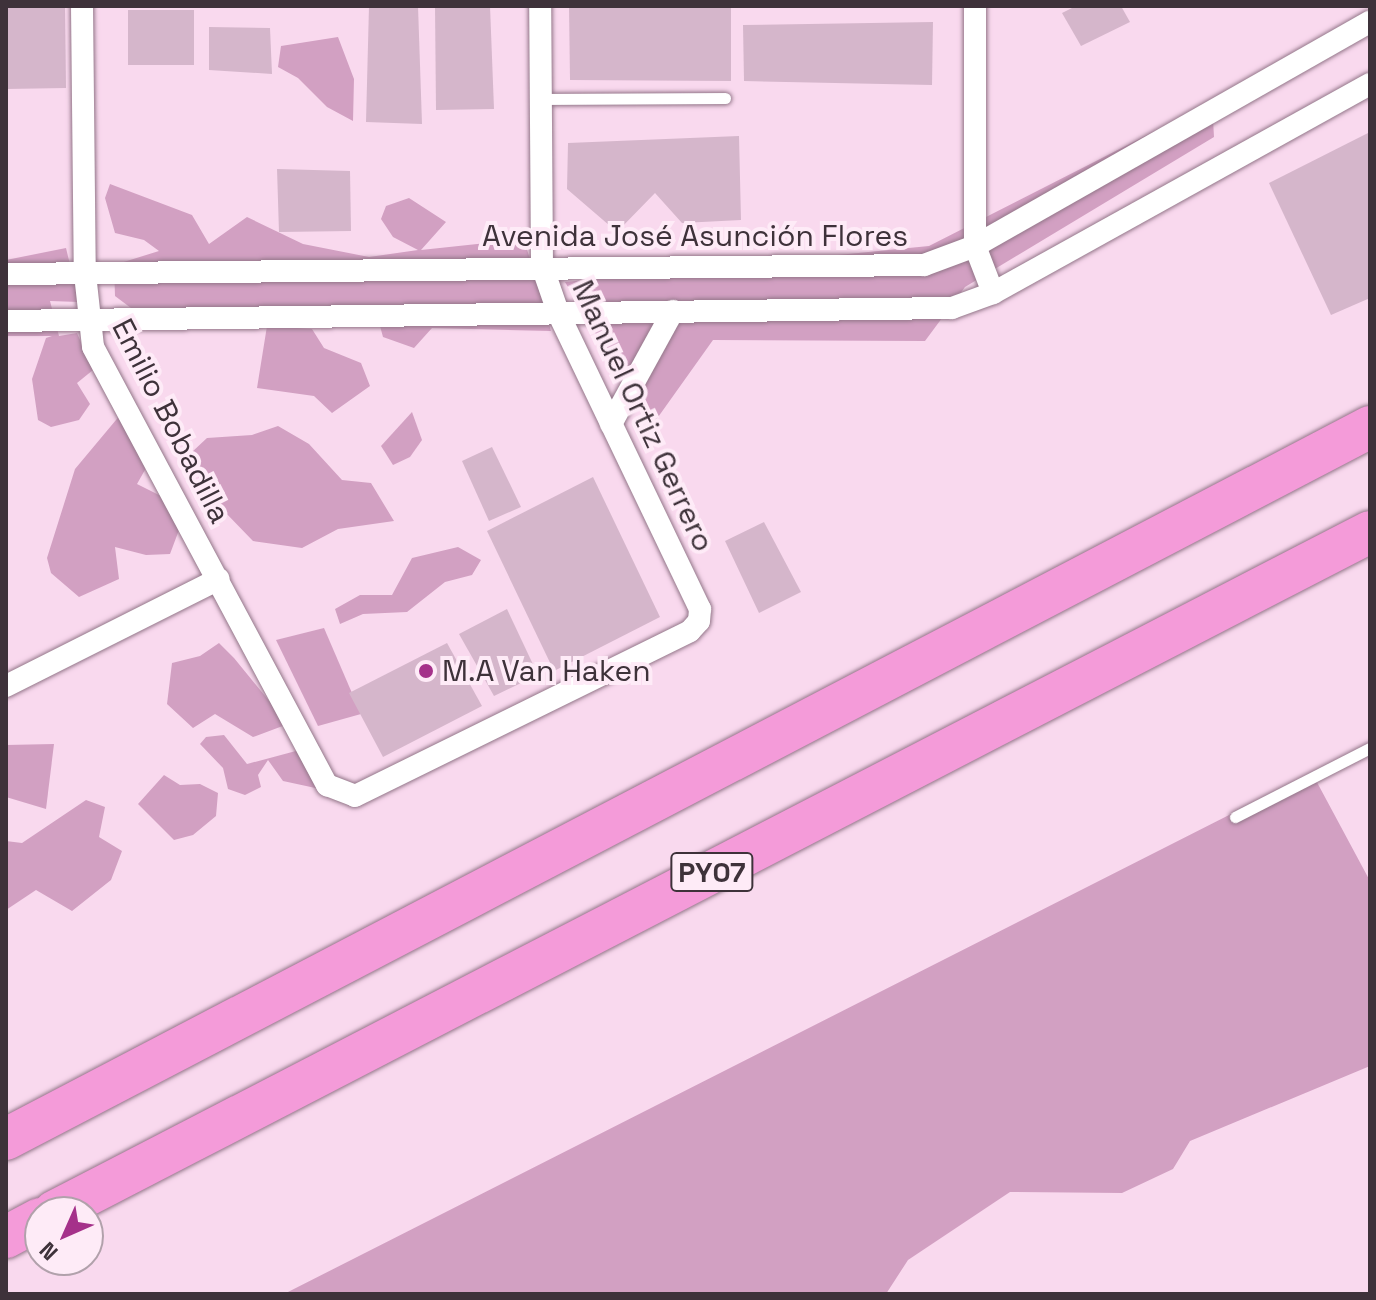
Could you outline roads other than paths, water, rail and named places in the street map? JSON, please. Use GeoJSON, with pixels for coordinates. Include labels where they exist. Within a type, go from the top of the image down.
{"type":"FeatureCollection","features":[{"type":"Feature","properties":{"kind":"highway"},"geometry":{"type":"LineString","coordinates":[[6,1139],[1370,427]]}},
{"type":"Feature","properties":{"kind":"highway","name":"PY07"},"geometry":{"type":"LineString","coordinates":[[85,1196],[1370,532]]}},
{"type":"Feature","properties":{"kind":"highway"},"geometry":{"type":"LineString","coordinates":[[6,1237],[24,1227]]}},
{"type":"Feature","properties":{"kind":"street","name":"Emilio Bobadilla"},"geometry":{"type":"LineString","coordinates":[[82,6],[85,274],[87,320],[93,347],[327,785]]}},
{"type":"Feature","properties":{"kind":"street","name":"Manuel Ortiz Gerrero"},"geometry":{"type":"LineString","coordinates":[[327,785],[344,795],[363,794],[690,631],[700,609],[558,312],[542,266],[540,6]]}},
{"type":"Feature","properties":{"kind":"street"},"geometry":{"type":"LineString","coordinates":[[975,6],[975,246],[993,293]]}},
{"type":"Feature","properties":{"kind":"street","name":"Avenida José Asunción Flores"},"geometry":{"type":"LineString","coordinates":[[6,274],[542,266],[879,268],[924,265],[975,246],[1370,22]]}},
{"type":"Feature","properties":{"kind":"street"},"geometry":{"type":"LineString","coordinates":[[6,321],[952,308],[993,293],[1370,84]]}},
{"type":"Feature","properties":{"kind":"street"},"geometry":{"type":"LineString","coordinates":[[611,424],[673,311]]}},
{"type":"Feature","properties":{"kind":"street"},"geometry":{"type":"LineString","coordinates":[[6,686],[219,579]]}},
{"type":"Feature","properties":{"kind":"lane"},"geometry":{"type":"LineString","coordinates":[[542,99],[725,98]]}},
{"type":"Feature","properties":{"kind":"lane"},"geometry":{"type":"LineString","coordinates":[[1235,817],[1370,748]]}},
{"type":"Feature","properties":{"kind":"place","name":"M.A Van Haken"},"geometry":{"type":"Point","coordinates":[426,671]}}]}
